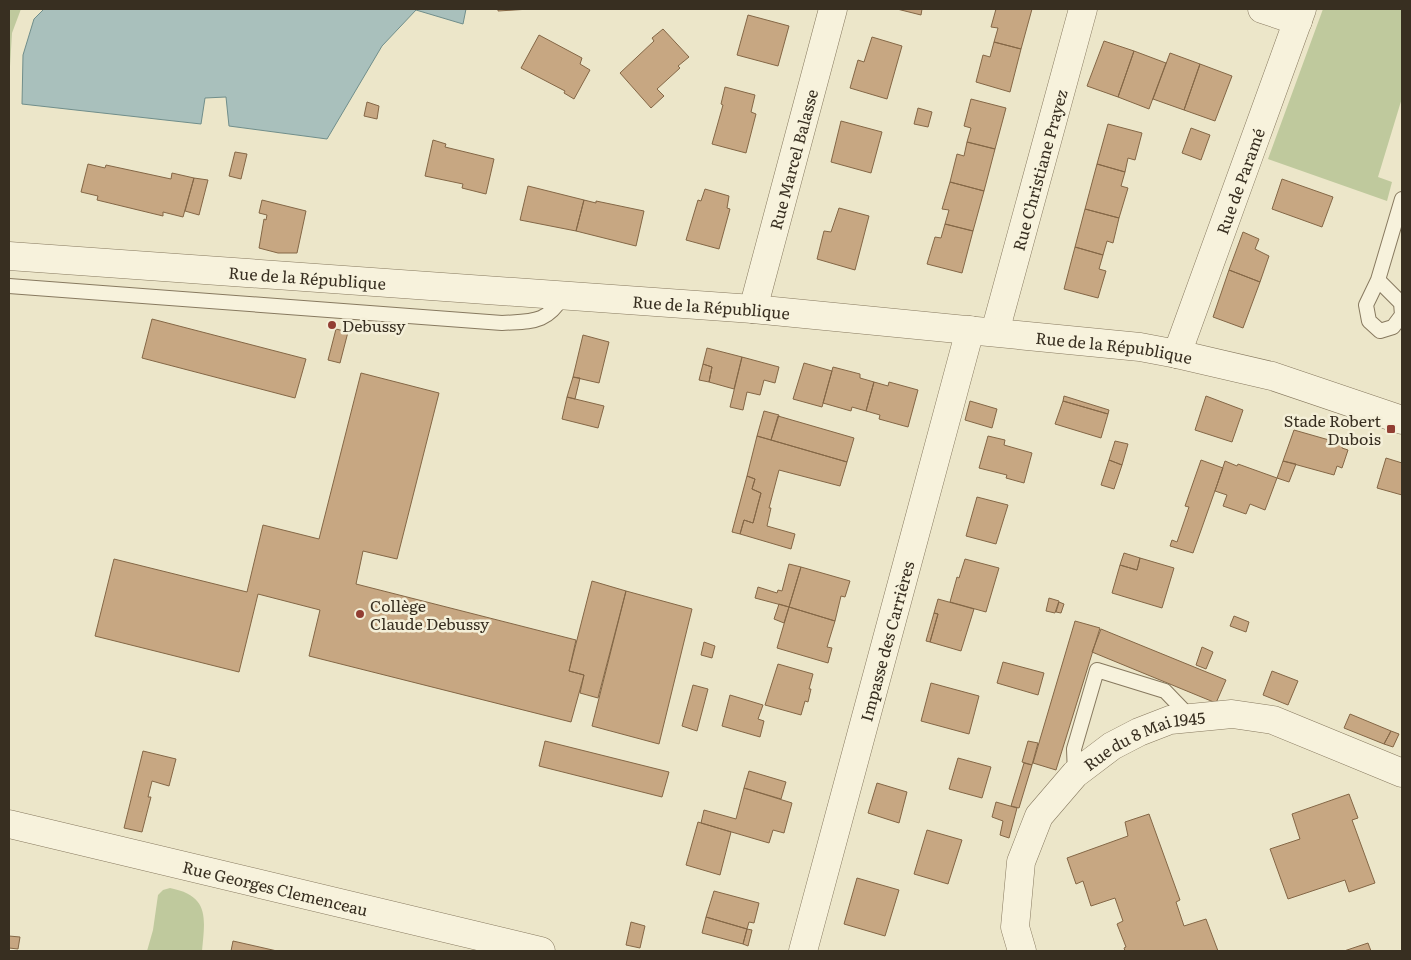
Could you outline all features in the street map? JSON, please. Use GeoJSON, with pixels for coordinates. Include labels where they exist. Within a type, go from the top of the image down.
{"type":"FeatureCollection","features":[{"type":"Feature","properties":{"kind":"street","name":"Rue Marcel Balasse"},"geometry":{"type":"LineString","coordinates":[[753,309],[833,9]]}},
{"type":"Feature","properties":{"kind":"street","name":"Rue Christiane Prayez"},"geometry":{"type":"LineString","coordinates":[[982,331],[1084,9]]}},
{"type":"Feature","properties":{"kind":"street"},"geometry":{"type":"LineString","coordinates":[[1262,9],[1300,15]]}},
{"type":"Feature","properties":{"kind":"street","name":"Rue de Paramé"},"geometry":{"type":"LineString","coordinates":[[1177,354],[1300,15]]}},
{"type":"Feature","properties":{"kind":"street","name":"Rue de la République"},"geometry":{"type":"LineString","coordinates":[[9,256],[753,309],[1140,347],[1272,376],[1402,420]]}},
{"type":"Feature","properties":{"kind":"street","name":"Impasse des Carrières"},"geometry":{"type":"LineString","coordinates":[[803,951],[982,331]]}},
{"type":"Feature","properties":{"kind":"street","name":"Rue du 8 Mai 1945"},"geometry":{"type":"LineString","coordinates":[[1022,951],[1015,927],[1021,862],[1039,816],[1075,774],[1112,746],[1139,732],[1170,720],[1232,714],[1273,720],[1402,773]]}},
{"type":"Feature","properties":{"kind":"street","name":"Rue Georges Clemenceau"},"geometry":{"type":"LineString","coordinates":[[9,824],[541,951]]}},
{"type":"Feature","properties":{"kind":"lane"},"geometry":{"type":"LineString","coordinates":[[1378,280],[1402,198]]}},
{"type":"Feature","properties":{"kind":"lane"},"geometry":{"type":"LineString","coordinates":[[9,286],[502,323],[535,321],[556,309],[564,295]]}},
{"type":"Feature","properties":{"kind":"lane"},"geometry":{"type":"LineString","coordinates":[[1075,774],[1074,749],[1097,670],[1165,692],[1192,718]]}},
{"type":"Feature","properties":{"kind":"green space"},"geometry":{"type":"Polygon","coordinates":[[[9,9],[21,9],[12,33],[9,83],[9,9]]]}},
{"type":"Feature","properties":{"kind":"green space"},"geometry":{"type":"Polygon","coordinates":[[[1323,9],[1402,9],[1402,98],[1378,177],[1392,182],[1387,201],[1268,159],[1323,9]]]}},
{"type":"Feature","properties":{"kind":"green space"},"geometry":{"type":"Polygon","coordinates":[[[170,888],[192,897],[202,910],[204,928],[202,951],[147,951],[153,930],[158,895],[163,890],[170,888]]]}},
{"type":"Feature","properties":{"kind":"water"},"geometry":{"type":"Polygon","coordinates":[[[44,9],[466,9],[463,24],[416,10],[382,46],[327,139],[229,126],[226,97],[205,98],[201,124],[22,104],[23,55],[34,19],[44,9]]]}},
{"type":"Feature","properties":{"kind":"building"},"geometry":{"type":"Polygon","coordinates":[[[498,9],[530,9],[498,11],[498,9]]]}},
{"type":"Feature","properties":{"kind":"building"},"geometry":{"type":"Polygon","coordinates":[[[897,9],[922,9],[921,15],[897,9]]]}},
{"type":"Feature","properties":{"kind":"building"},"geometry":{"type":"Polygon","coordinates":[[[996,9],[1032,9],[1021,49],[994,42],[998,28],[991,27],[996,9]]]}},
{"type":"Feature","properties":{"kind":"building"},"geometry":{"type":"Polygon","coordinates":[[[748,15],[789,26],[778,66],[737,55],[748,15]]]}},
{"type":"Feature","properties":{"kind":"building"},"geometry":{"type":"Polygon","coordinates":[[[663,29],[689,57],[657,89],[664,96],[651,108],[620,73],[654,41],[652,38],[663,29]]]}},
{"type":"Feature","properties":{"kind":"building"},"geometry":{"type":"Polygon","coordinates":[[[539,35],[582,58],[580,64],[590,70],[574,99],[564,93],[565,91],[521,68],[539,35]]]}},
{"type":"Feature","properties":{"kind":"building"},"geometry":{"type":"Polygon","coordinates":[[[872,37],[902,46],[887,99],[850,88],[858,60],[864,62],[872,37]]]}},
{"type":"Feature","properties":{"kind":"building"},"geometry":{"type":"Polygon","coordinates":[[[1104,41],[1134,51],[1118,97],[1087,86],[1104,41]]]}},
{"type":"Feature","properties":{"kind":"building"},"geometry":{"type":"Polygon","coordinates":[[[994,42],[1021,49],[1010,92],[976,82],[983,55],[990,57],[994,42]]]}},
{"type":"Feature","properties":{"kind":"building"},"geometry":{"type":"Polygon","coordinates":[[[1134,51],[1166,63],[1149,109],[1118,97],[1134,51]]]}},
{"type":"Feature","properties":{"kind":"building"},"geometry":{"type":"Polygon","coordinates":[[[1170,53],[1200,64],[1184,110],[1153,99],[1170,53]]]}},
{"type":"Feature","properties":{"kind":"building"},"geometry":{"type":"Polygon","coordinates":[[[1200,64],[1232,76],[1215,121],[1184,110],[1200,64]]]}},
{"type":"Feature","properties":{"kind":"building"},"geometry":{"type":"Polygon","coordinates":[[[725,87],[755,95],[751,112],[756,114],[746,153],[712,144],[723,105],[721,104],[725,87]]]}},
{"type":"Feature","properties":{"kind":"building"},"geometry":{"type":"Polygon","coordinates":[[[971,99],[1006,108],[995,149],[967,142],[971,128],[964,126],[971,99]]]}},
{"type":"Feature","properties":{"kind":"building"},"geometry":{"type":"Polygon","coordinates":[[[367,102],[379,106],[377,119],[364,116],[367,102]]]}},
{"type":"Feature","properties":{"kind":"building"},"geometry":{"type":"Polygon","coordinates":[[[918,108],[932,112],[928,127],[914,124],[918,108]]]}},
{"type":"Feature","properties":{"kind":"building"},"geometry":{"type":"Polygon","coordinates":[[[841,121],[882,132],[871,173],[831,162],[841,121]]]}},
{"type":"Feature","properties":{"kind":"building"},"geometry":{"type":"Polygon","coordinates":[[[1108,124],[1142,133],[1135,160],[1128,158],[1125,172],[1097,164],[1108,124]]]}},
{"type":"Feature","properties":{"kind":"building"},"geometry":{"type":"Polygon","coordinates":[[[1191,128],[1210,135],[1201,160],[1182,153],[1191,128]]]}},
{"type":"Feature","properties":{"kind":"building"},"geometry":{"type":"Polygon","coordinates":[[[433,140],[446,144],[445,147],[494,159],[486,194],[462,188],[463,184],[425,176],[433,140]]]}},
{"type":"Feature","properties":{"kind":"building"},"geometry":{"type":"Polygon","coordinates":[[[967,142],[995,149],[984,191],[950,182],[957,154],[964,156],[967,142]]]}},
{"type":"Feature","properties":{"kind":"building"},"geometry":{"type":"Polygon","coordinates":[[[235,152],[247,154],[241,179],[229,176],[235,152]]]}},
{"type":"Feature","properties":{"kind":"building"},"geometry":{"type":"Polygon","coordinates":[[[88,164],[105,168],[106,165],[171,179],[172,173],[194,178],[183,217],[163,212],[163,216],[97,200],[98,196],[81,192],[88,164]]]}},
{"type":"Feature","properties":{"kind":"building"},"geometry":{"type":"Polygon","coordinates":[[[1097,164],[1125,172],[1121,186],[1128,188],[1119,218],[1085,209],[1097,164]]]}},
{"type":"Feature","properties":{"kind":"building"},"geometry":{"type":"Polygon","coordinates":[[[194,178],[208,180],[199,215],[185,211],[194,178]]]}},
{"type":"Feature","properties":{"kind":"building"},"geometry":{"type":"Polygon","coordinates":[[[1282,179],[1333,197],[1322,227],[1272,209],[1282,179]]]}},
{"type":"Feature","properties":{"kind":"building"},"geometry":{"type":"Polygon","coordinates":[[[950,182],[984,191],[973,231],[945,224],[949,210],[942,209],[950,182]]]}},
{"type":"Feature","properties":{"kind":"building"},"geometry":{"type":"Polygon","coordinates":[[[528,186],[584,200],[576,231],[520,220],[528,186]]]}},
{"type":"Feature","properties":{"kind":"building"},"geometry":{"type":"Polygon","coordinates":[[[705,189],[729,196],[727,208],[730,209],[719,249],[686,240],[698,200],[701,201],[705,189]]]}},
{"type":"Feature","properties":{"kind":"building"},"geometry":{"type":"Polygon","coordinates":[[[262,200],[306,211],[297,253],[278,253],[259,248],[264,219],[266,220],[267,215],[259,213],[262,200]]]}},
{"type":"Feature","properties":{"kind":"building"},"geometry":{"type":"Polygon","coordinates":[[[584,200],[644,211],[636,246],[576,231],[584,200]]]}},
{"type":"Feature","properties":{"kind":"building"},"geometry":{"type":"Polygon","coordinates":[[[839,208],[869,216],[855,270],[817,259],[824,231],[831,232],[839,208]]]}},
{"type":"Feature","properties":{"kind":"building"},"geometry":{"type":"Polygon","coordinates":[[[1085,209],[1119,218],[1113,243],[1107,241],[1103,255],[1075,247],[1085,209]]]}},
{"type":"Feature","properties":{"kind":"building"},"geometry":{"type":"Polygon","coordinates":[[[945,224],[973,231],[962,273],[927,264],[935,237],[941,238],[945,224]]]}},
{"type":"Feature","properties":{"kind":"building"},"geometry":{"type":"Polygon","coordinates":[[[1243,232],[1259,239],[1255,249],[1269,256],[1260,282],[1229,270],[1243,232]]]}},
{"type":"Feature","properties":{"kind":"building"},"geometry":{"type":"Polygon","coordinates":[[[1075,247],[1103,255],[1099,269],[1106,271],[1098,298],[1064,289],[1075,247]]]}},
{"type":"Feature","properties":{"kind":"building"},"geometry":{"type":"Polygon","coordinates":[[[1229,270],[1260,282],[1243,328],[1213,317],[1229,270]]]}},
{"type":"Feature","properties":{"kind":"building"},"geometry":{"type":"Polygon","coordinates":[[[152,319],[306,359],[295,398],[142,358],[152,319]]]}},
{"type":"Feature","properties":{"kind":"building"},"geometry":{"type":"Polygon","coordinates":[[[336,329],[348,332],[340,363],[328,360],[336,329]]]}},
{"type":"Feature","properties":{"kind":"building"},"geometry":{"type":"Polygon","coordinates":[[[583,335],[609,342],[599,383],[573,377],[583,335]]]}},
{"type":"Feature","properties":{"kind":"building"},"geometry":{"type":"Polygon","coordinates":[[[707,348],[742,357],[734,389],[709,382],[712,367],[703,364],[707,348]]]}},
{"type":"Feature","properties":{"kind":"building"},"geometry":{"type":"Polygon","coordinates":[[[742,357],[779,367],[775,383],[764,380],[760,395],[747,392],[743,410],[730,407],[742,357]]]}},
{"type":"Feature","properties":{"kind":"building"},"geometry":{"type":"Polygon","coordinates":[[[804,363],[832,371],[822,407],[793,399],[804,363]]]}},
{"type":"Feature","properties":{"kind":"building"},"geometry":{"type":"Polygon","coordinates":[[[703,364],[712,367],[709,382],[699,380],[703,364]]]}},
{"type":"Feature","properties":{"kind":"building"},"geometry":{"type":"Polygon","coordinates":[[[833,367],[860,374],[860,378],[874,382],[866,411],[852,407],[851,411],[823,403],[833,367]]]}},
{"type":"Feature","properties":{"kind":"building"},"geometry":{"type":"Polygon","coordinates":[[[361,373],[439,393],[397,559],[363,551],[356,584],[576,640],[569,671],[584,675],[571,722],[309,656],[320,610],[258,594],[239,672],[95,636],[114,559],[247,592],[263,525],[319,539],[361,373]]]}},
{"type":"Feature","properties":{"kind":"building"},"geometry":{"type":"Polygon","coordinates":[[[573,377],[580,378],[575,399],[567,397],[573,377]]]}},
{"type":"Feature","properties":{"kind":"building"},"geometry":{"type":"Polygon","coordinates":[[[874,382],[888,386],[889,382],[918,390],[908,427],[879,419],[880,415],[866,411],[874,382]]]}},
{"type":"Feature","properties":{"kind":"building"},"geometry":{"type":"Polygon","coordinates":[[[1064,396],[1109,410],[1108,414],[1063,401],[1064,396]]]}},
{"type":"Feature","properties":{"kind":"building"},"geometry":{"type":"Polygon","coordinates":[[[1206,396],[1243,410],[1232,442],[1195,430],[1206,396]]]}},
{"type":"Feature","properties":{"kind":"building"},"geometry":{"type":"Polygon","coordinates":[[[567,397],[604,406],[598,428],[562,419],[567,397]]]}},
{"type":"Feature","properties":{"kind":"building"},"geometry":{"type":"Polygon","coordinates":[[[970,401],[997,409],[992,428],[965,420],[970,401]]]}},
{"type":"Feature","properties":{"kind":"building"},"geometry":{"type":"Polygon","coordinates":[[[1063,401],[1108,414],[1101,438],[1055,424],[1063,401]]]}},
{"type":"Feature","properties":{"kind":"building"},"geometry":{"type":"Polygon","coordinates":[[[764,411],[779,415],[771,440],[757,436],[764,411]]]}},
{"type":"Feature","properties":{"kind":"building"},"geometry":{"type":"Polygon","coordinates":[[[778,416],[854,438],[847,462],[771,440],[778,416]]]}},
{"type":"Feature","properties":{"kind":"building"},"geometry":{"type":"Polygon","coordinates":[[[1294,430],[1343,444],[1342,448],[1348,450],[1342,468],[1337,466],[1334,475],[1283,461],[1294,430]]]}},
{"type":"Feature","properties":{"kind":"building"},"geometry":{"type":"Polygon","coordinates":[[[757,436],[847,462],[840,486],[779,470],[769,508],[771,508],[767,526],[795,534],[791,549],[740,534],[744,520],[753,523],[761,493],[752,489],[755,479],[747,476],[757,436]]]}},
{"type":"Feature","properties":{"kind":"building"},"geometry":{"type":"Polygon","coordinates":[[[988,436],[1005,440],[1004,445],[1032,453],[1024,483],[1006,478],[1007,475],[979,468],[988,436]]]}},
{"type":"Feature","properties":{"kind":"building"},"geometry":{"type":"Polygon","coordinates":[[[1115,441],[1128,444],[1122,465],[1109,460],[1115,441]]]}},
{"type":"Feature","properties":{"kind":"building"},"geometry":{"type":"Polygon","coordinates":[[[1386,458],[1402,463],[1402,495],[1377,488],[1386,458]]]}},
{"type":"Feature","properties":{"kind":"building"},"geometry":{"type":"Polygon","coordinates":[[[1109,460],[1122,465],[1114,489],[1101,485],[1109,460]]]}},
{"type":"Feature","properties":{"kind":"building"},"geometry":{"type":"Polygon","coordinates":[[[1201,460],[1223,468],[1193,553],[1170,546],[1172,540],[1177,542],[1189,507],[1185,506],[1201,460]]]}},
{"type":"Feature","properties":{"kind":"building"},"geometry":{"type":"Polygon","coordinates":[[[1225,461],[1277,478],[1265,510],[1250,504],[1246,514],[1223,506],[1227,495],[1215,491],[1225,461]]]}},
{"type":"Feature","properties":{"kind":"building"},"geometry":{"type":"Polygon","coordinates":[[[1283,461],[1296,464],[1289,482],[1277,478],[1283,461]]]}},
{"type":"Feature","properties":{"kind":"building"},"geometry":{"type":"Polygon","coordinates":[[[747,476],[755,479],[752,489],[761,493],[753,523],[744,520],[740,534],[732,532],[747,476]]]}},
{"type":"Feature","properties":{"kind":"building"},"geometry":{"type":"Polygon","coordinates":[[[977,497],[1008,505],[996,544],[966,536],[977,497]]]}},
{"type":"Feature","properties":{"kind":"building"},"geometry":{"type":"Polygon","coordinates":[[[1124,553],[1140,558],[1137,570],[1120,565],[1124,553]]]}},
{"type":"Feature","properties":{"kind":"building"},"geometry":{"type":"Polygon","coordinates":[[[1140,558],[1174,568],[1162,608],[1112,593],[1120,565],[1137,570],[1140,558]]]}},
{"type":"Feature","properties":{"kind":"building"},"geometry":{"type":"Polygon","coordinates":[[[965,559],[999,568],[986,612],[950,602],[957,577],[959,578],[965,559]]]}},
{"type":"Feature","properties":{"kind":"building"},"geometry":{"type":"Polygon","coordinates":[[[789,564],[801,567],[789,607],[755,598],[758,587],[777,593],[778,590],[782,591],[789,564]]]}},
{"type":"Feature","properties":{"kind":"building"},"geometry":{"type":"Polygon","coordinates":[[[801,567],[850,581],[845,597],[841,596],[835,621],[789,607],[801,567]]]}},
{"type":"Feature","properties":{"kind":"building"},"geometry":{"type":"Polygon","coordinates":[[[592,581],[626,591],[598,698],[580,693],[584,675],[569,671],[592,581]]]}},
{"type":"Feature","properties":{"kind":"building"},"geometry":{"type":"Polygon","coordinates":[[[626,591],[692,609],[659,744],[592,726],[626,591]]]}},
{"type":"Feature","properties":{"kind":"building"},"geometry":{"type":"Polygon","coordinates":[[[1049,598],[1059,601],[1055,613],[1046,611],[1049,598]]]}},
{"type":"Feature","properties":{"kind":"building"},"geometry":{"type":"Polygon","coordinates":[[[938,599],[974,609],[961,651],[930,642],[938,614],[934,613],[938,599]]]}},
{"type":"Feature","properties":{"kind":"building"},"geometry":{"type":"Polygon","coordinates":[[[1059,602],[1064,604],[1061,613],[1056,612],[1059,602]]]}},
{"type":"Feature","properties":{"kind":"building"},"geometry":{"type":"Polygon","coordinates":[[[779,604],[789,607],[784,623],[774,619],[779,604]]]}},
{"type":"Feature","properties":{"kind":"building"},"geometry":{"type":"Polygon","coordinates":[[[789,607],[835,621],[827,647],[832,648],[828,663],[777,648],[789,607]]]}},
{"type":"Feature","properties":{"kind":"building"},"geometry":{"type":"Polygon","coordinates":[[[934,613],[938,614],[930,642],[926,641],[934,613]]]}},
{"type":"Feature","properties":{"kind":"building"},"geometry":{"type":"Polygon","coordinates":[[[1234,616],[1249,622],[1246,632],[1230,626],[1234,616]]]}},
{"type":"Feature","properties":{"kind":"building"},"geometry":{"type":"Polygon","coordinates":[[[1075,621],[1100,628],[1056,770],[1033,763],[1075,621]]]}},
{"type":"Feature","properties":{"kind":"building"},"geometry":{"type":"Polygon","coordinates":[[[1101,629],[1226,680],[1216,703],[1092,652],[1101,629]]]}},
{"type":"Feature","properties":{"kind":"building"},"geometry":{"type":"Polygon","coordinates":[[[704,642],[715,646],[712,658],[701,655],[704,642]]]}},
{"type":"Feature","properties":{"kind":"building"},"geometry":{"type":"Polygon","coordinates":[[[1202,647],[1213,652],[1206,669],[1196,665],[1202,647]]]}},
{"type":"Feature","properties":{"kind":"building"},"geometry":{"type":"Polygon","coordinates":[[[1003,662],[1044,673],[1038,695],[997,683],[1003,662]]]}},
{"type":"Feature","properties":{"kind":"building"},"geometry":{"type":"Polygon","coordinates":[[[778,664],[813,674],[808,702],[805,701],[801,715],[765,705],[778,664]]]}},
{"type":"Feature","properties":{"kind":"building"},"geometry":{"type":"Polygon","coordinates":[[[1272,671],[1298,681],[1288,705],[1263,695],[1272,671]]]}},
{"type":"Feature","properties":{"kind":"building"},"geometry":{"type":"Polygon","coordinates":[[[931,683],[979,696],[969,734],[921,721],[931,683]]]}},
{"type":"Feature","properties":{"kind":"building"},"geometry":{"type":"Polygon","coordinates":[[[693,685],[708,689],[697,731],[682,726],[693,685]]]}},
{"type":"Feature","properties":{"kind":"building"},"geometry":{"type":"Polygon","coordinates":[[[730,695],[763,705],[758,719],[764,721],[760,737],[722,726],[730,695]]]}},
{"type":"Feature","properties":{"kind":"building"},"geometry":{"type":"Polygon","coordinates":[[[1350,714],[1391,731],[1384,744],[1344,728],[1350,714]]]}},
{"type":"Feature","properties":{"kind":"building"},"geometry":{"type":"Polygon","coordinates":[[[1391,731],[1399,734],[1393,747],[1384,744],[1391,731]]]}},
{"type":"Feature","properties":{"kind":"building"},"geometry":{"type":"Polygon","coordinates":[[[545,741],[669,772],[662,797],[539,766],[545,741]]]}},
{"type":"Feature","properties":{"kind":"building"},"geometry":{"type":"Polygon","coordinates":[[[1028,741],[1038,743],[1032,765],[1022,762],[1028,741]]]}},
{"type":"Feature","properties":{"kind":"building"},"geometry":{"type":"Polygon","coordinates":[[[143,751],[176,759],[169,786],[152,781],[148,797],[151,797],[142,832],[124,828],[143,751]]]}},
{"type":"Feature","properties":{"kind":"building"},"geometry":{"type":"Polygon","coordinates":[[[958,758],[991,767],[982,798],[949,789],[958,758]]]}},
{"type":"Feature","properties":{"kind":"building"},"geometry":{"type":"Polygon","coordinates":[[[1024,763],[1032,765],[1019,808],[1011,806],[1024,763]]]}},
{"type":"Feature","properties":{"kind":"building"},"geometry":{"type":"Polygon","coordinates":[[[749,771],[786,782],[781,799],[744,788],[749,771]]]}},
{"type":"Feature","properties":{"kind":"building"},"geometry":{"type":"Polygon","coordinates":[[[877,783],[907,792],[899,823],[868,813],[877,783]]]}},
{"type":"Feature","properties":{"kind":"building"},"geometry":{"type":"Polygon","coordinates":[[[744,788],[792,803],[784,833],[773,830],[769,843],[701,823],[704,810],[736,819],[744,788]]]}},
{"type":"Feature","properties":{"kind":"building"},"geometry":{"type":"Polygon","coordinates":[[[1349,794],[1358,818],[1352,820],[1375,883],[1349,892],[1345,880],[1288,899],[1270,849],[1300,839],[1292,814],[1349,794]]]}},
{"type":"Feature","properties":{"kind":"building"},"geometry":{"type":"Polygon","coordinates":[[[996,802],[1017,808],[1009,838],[1000,835],[1003,821],[992,817],[996,802]]]}},
{"type":"Feature","properties":{"kind":"building"},"geometry":{"type":"Polygon","coordinates":[[[1149,814],[1180,900],[1176,902],[1184,926],[1206,919],[1218,951],[1125,951],[1124,948],[1126,947],[1117,924],[1123,921],[1115,898],[1091,906],[1083,881],[1076,884],[1067,858],[1128,836],[1125,822],[1149,814]]]}},
{"type":"Feature","properties":{"kind":"building"},"geometry":{"type":"Polygon","coordinates":[[[698,822],[731,832],[720,875],[686,865],[698,822]]]}},
{"type":"Feature","properties":{"kind":"building"},"geometry":{"type":"Polygon","coordinates":[[[927,830],[962,840],[948,884],[914,874],[927,830]]]}},
{"type":"Feature","properties":{"kind":"building"},"geometry":{"type":"Polygon","coordinates":[[[857,878],[899,890],[885,936],[844,924],[857,878]]]}},
{"type":"Feature","properties":{"kind":"building"},"geometry":{"type":"Polygon","coordinates":[[[714,891],[759,903],[754,923],[749,922],[747,929],[706,917],[714,891]]]}},
{"type":"Feature","properties":{"kind":"building"},"geometry":{"type":"Polygon","coordinates":[[[706,917],[747,929],[743,944],[702,933],[706,917]]]}},
{"type":"Feature","properties":{"kind":"building"},"geometry":{"type":"Polygon","coordinates":[[[631,922],[645,926],[640,948],[626,945],[631,922]]]}},
{"type":"Feature","properties":{"kind":"building"},"geometry":{"type":"Polygon","coordinates":[[[747,929],[752,930],[748,946],[743,944],[747,929]]]}},
{"type":"Feature","properties":{"kind":"building"},"geometry":{"type":"Polygon","coordinates":[[[9,936],[20,937],[18,949],[9,948],[9,936]]]}},
{"type":"Feature","properties":{"kind":"building"},"geometry":{"type":"Polygon","coordinates":[[[233,941],[277,951],[231,951],[233,941]]]}},
{"type":"Feature","properties":{"kind":"building"},"geometry":{"type":"Polygon","coordinates":[[[1368,943],[1371,951],[1344,951],[1368,943]]]}},
{"type":"Feature","properties":{"kind":"place","name":"Debussy"},"geometry":{"type":"Point","coordinates":[332,325]}},
{"type":"Feature","properties":{"kind":"place","name":"Stade Robert Dubois"},"geometry":{"type":"Point","coordinates":[1391,429]}},
{"type":"Feature","properties":{"kind":"place","name":"Collège Claude Debussy"},"geometry":{"type":"Point","coordinates":[360,614]}}]}
